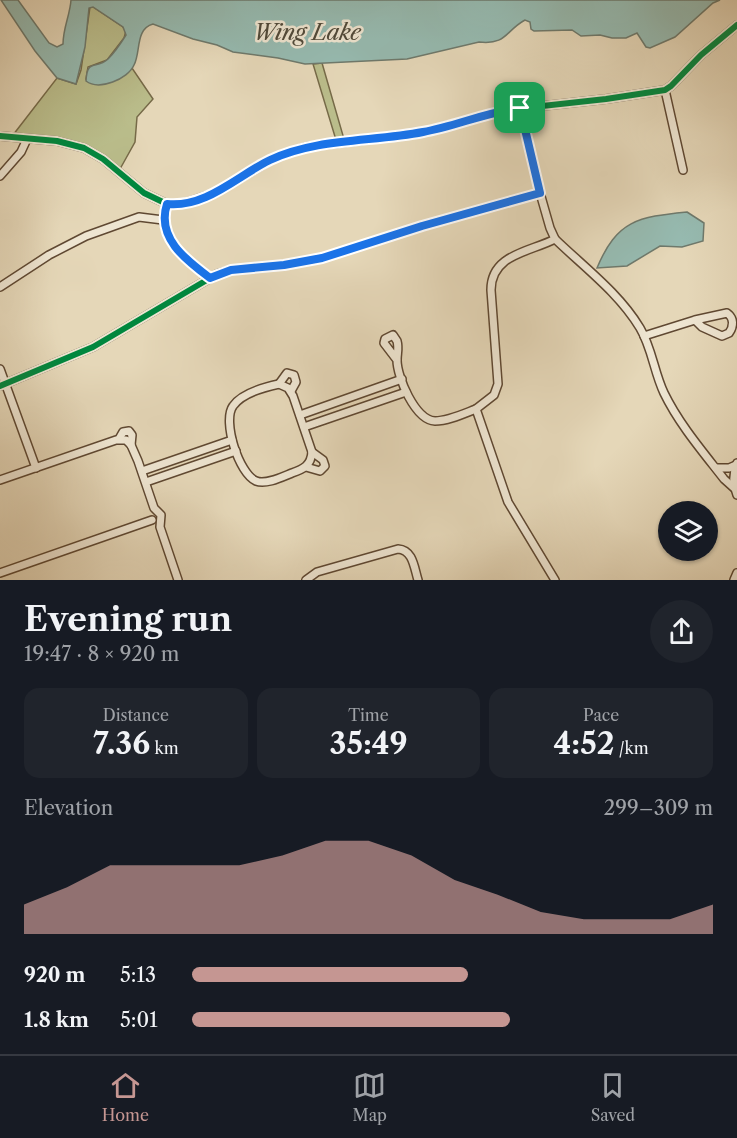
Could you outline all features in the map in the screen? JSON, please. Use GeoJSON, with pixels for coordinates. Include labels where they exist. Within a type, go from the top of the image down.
{"type":"FeatureCollection","features":[{"type":"Feature","properties":{"kind":"street"},"geometry":{"type":"LineString","coordinates":[[0,136],[57,141],[84,148],[103,159],[144,193],[167,204],[183,204],[206,197],[267,162],[297,149],[420,133],[491,113],[520,108],[665,90],[701,55],[737,25]]}},
{"type":"Feature","properties":{"kind":"street"},"geometry":{"type":"LineString","coordinates":[[665,90],[683,170]]}},
{"type":"Feature","properties":{"kind":"street"},"geometry":{"type":"LineString","coordinates":[[520,108],[540,193],[555,239],[616,297],[632,317],[644,336],[659,382],[668,401],[724,479],[736,492]]}},
{"type":"Feature","properties":{"kind":"street"},"geometry":{"type":"LineString","coordinates":[[0,176],[21,152],[27,139]]}},
{"type":"Feature","properties":{"kind":"street"},"geometry":{"type":"LineString","coordinates":[[3,385],[93,347],[210,278],[231,270],[284,265],[322,258],[422,226],[540,193]]}},
{"type":"Feature","properties":{"kind":"street"},"geometry":{"type":"LineString","coordinates":[[167,204],[163,220],[172,241],[184,259],[210,278]]}},
{"type":"Feature","properties":{"kind":"street"},"geometry":{"type":"LineString","coordinates":[[0,287],[49,255],[86,236],[139,217],[163,220]]}},
{"type":"Feature","properties":{"kind":"street"},"geometry":{"type":"LineString","coordinates":[[397,360],[406,392],[424,418],[431,421],[441,420],[476,410],[494,395],[498,384],[491,290],[493,274],[509,258],[555,239]]}},
{"type":"Feature","properties":{"kind":"street"},"geometry":{"type":"LineString","coordinates":[[644,336],[695,320],[727,313],[733,325],[729,333],[719,336],[702,327],[695,320]]}},
{"type":"Feature","properties":{"kind":"street"},"geometry":{"type":"LineString","coordinates":[[0,369],[3,385],[36,468]]}},
{"type":"Feature","properties":{"kind":"street"},"geometry":{"type":"LineString","coordinates":[[291,391],[296,382],[294,375],[287,373],[279,384],[240,399],[232,407],[230,422],[234,446],[247,474],[258,482],[306,467],[320,471],[325,466],[323,460],[312,452]]}},
{"type":"Feature","properties":{"kind":"street"},"geometry":{"type":"LineString","coordinates":[[302,421],[402,379]]}},
{"type":"Feature","properties":{"kind":"street"},"geometry":{"type":"LineString","coordinates":[[279,384],[291,391],[302,421],[312,452],[306,467]]}},
{"type":"Feature","properties":{"kind":"street"},"geometry":{"type":"LineString","coordinates":[[302,421],[406,392]]}},
{"type":"Feature","properties":{"kind":"street"},"geometry":{"type":"LineString","coordinates":[[476,410],[508,501],[555,580]]}},
{"type":"Feature","properties":{"kind":"street"},"geometry":{"type":"LineString","coordinates":[[0,480],[125,441],[132,435],[129,430],[123,432],[125,441],[146,482],[154,508],[152,520]]}},
{"type":"Feature","properties":{"kind":"street"},"geometry":{"type":"LineString","coordinates":[[142,471],[234,446]]}},
{"type":"Feature","properties":{"kind":"street"},"geometry":{"type":"LineString","coordinates":[[146,482],[234,446]]}},
{"type":"Feature","properties":{"kind":"street"},"geometry":{"type":"LineString","coordinates":[[716,468],[729,468],[736,464],[736,492]]}},
{"type":"Feature","properties":{"kind":"street"},"geometry":{"type":"LineString","coordinates":[[154,508],[161,515],[160,527],[178,580]]}},
{"type":"Feature","properties":{"kind":"street"},"geometry":{"type":"LineString","coordinates":[[152,520],[160,527]]}},
{"type":"Feature","properties":{"kind":"street"},"geometry":{"type":"LineString","coordinates":[[0,573],[152,520]]}},
{"type":"Feature","properties":{"kind":"street"},"geometry":{"type":"LineString","coordinates":[[303,579],[326,569],[406,547],[418,580]]}},
{"type":"Feature","properties":{"kind":"green space"},"geometry":{"type":"Polygon","coordinates":[[[90,7],[126,31],[124,38],[107,60],[88,67],[86,79],[116,80],[132,68],[153,99],[137,117],[135,142],[120,169],[95,150],[79,145],[13,135],[57,78],[76,84],[81,70],[90,7]]]}},
{"type":"Feature","properties":{"kind":"green space"},"geometry":{"type":"Polygon","coordinates":[[[322,63],[344,139],[336,140],[313,64],[322,63]]]}},
{"type":"Feature","properties":{"kind":"water","name":"Wing Lake"},"geometry":{"type":"Polygon","coordinates":[[[1,0],[18,0],[49,43],[57,47],[63,44],[71,0],[720,0],[713,3],[675,37],[650,48],[646,47],[637,33],[626,38],[612,38],[600,35],[581,36],[572,30],[534,31],[531,29],[530,22],[525,20],[501,39],[495,41],[479,42],[407,59],[305,64],[233,52],[153,24],[143,31],[136,60],[131,70],[120,79],[98,85],[86,81],[88,69],[104,62],[113,54],[126,35],[123,27],[93,7],[89,8],[85,47],[76,84],[57,78],[35,51],[1,0]]]}},
{"type":"Feature","properties":{"kind":"water"},"geometry":{"type":"Polygon","coordinates":[[[687,212],[704,223],[703,241],[682,247],[660,246],[627,266],[597,268],[613,240],[631,224],[655,216],[687,212]]]}},
{"type":"Feature","properties":{"kind":"cycle path"},"geometry":{"type":"LineString","coordinates":[[0,136],[57,141],[84,148],[103,159],[144,193],[167,204],[182,204],[215,193],[274,158],[306,147],[420,133],[506,110],[665,90],[701,55],[737,25]]}},
{"type":"Feature","properties":{"kind":"cycle path"},"geometry":{"type":"LineString","coordinates":[[0,386],[93,347],[217,274],[231,270],[284,265],[322,258],[422,226],[540,193]]}},
{"type":"Feature","properties":{"kind":"route"},"geometry":{"type":"LineString","coordinates":[[520,108],[540,193],[422,226],[322,258],[284,265],[231,270],[210,278],[184,259],[172,241],[163,220],[167,204],[183,204],[206,197],[258,166],[297,149],[420,133],[491,113],[520,108]]}}]}
